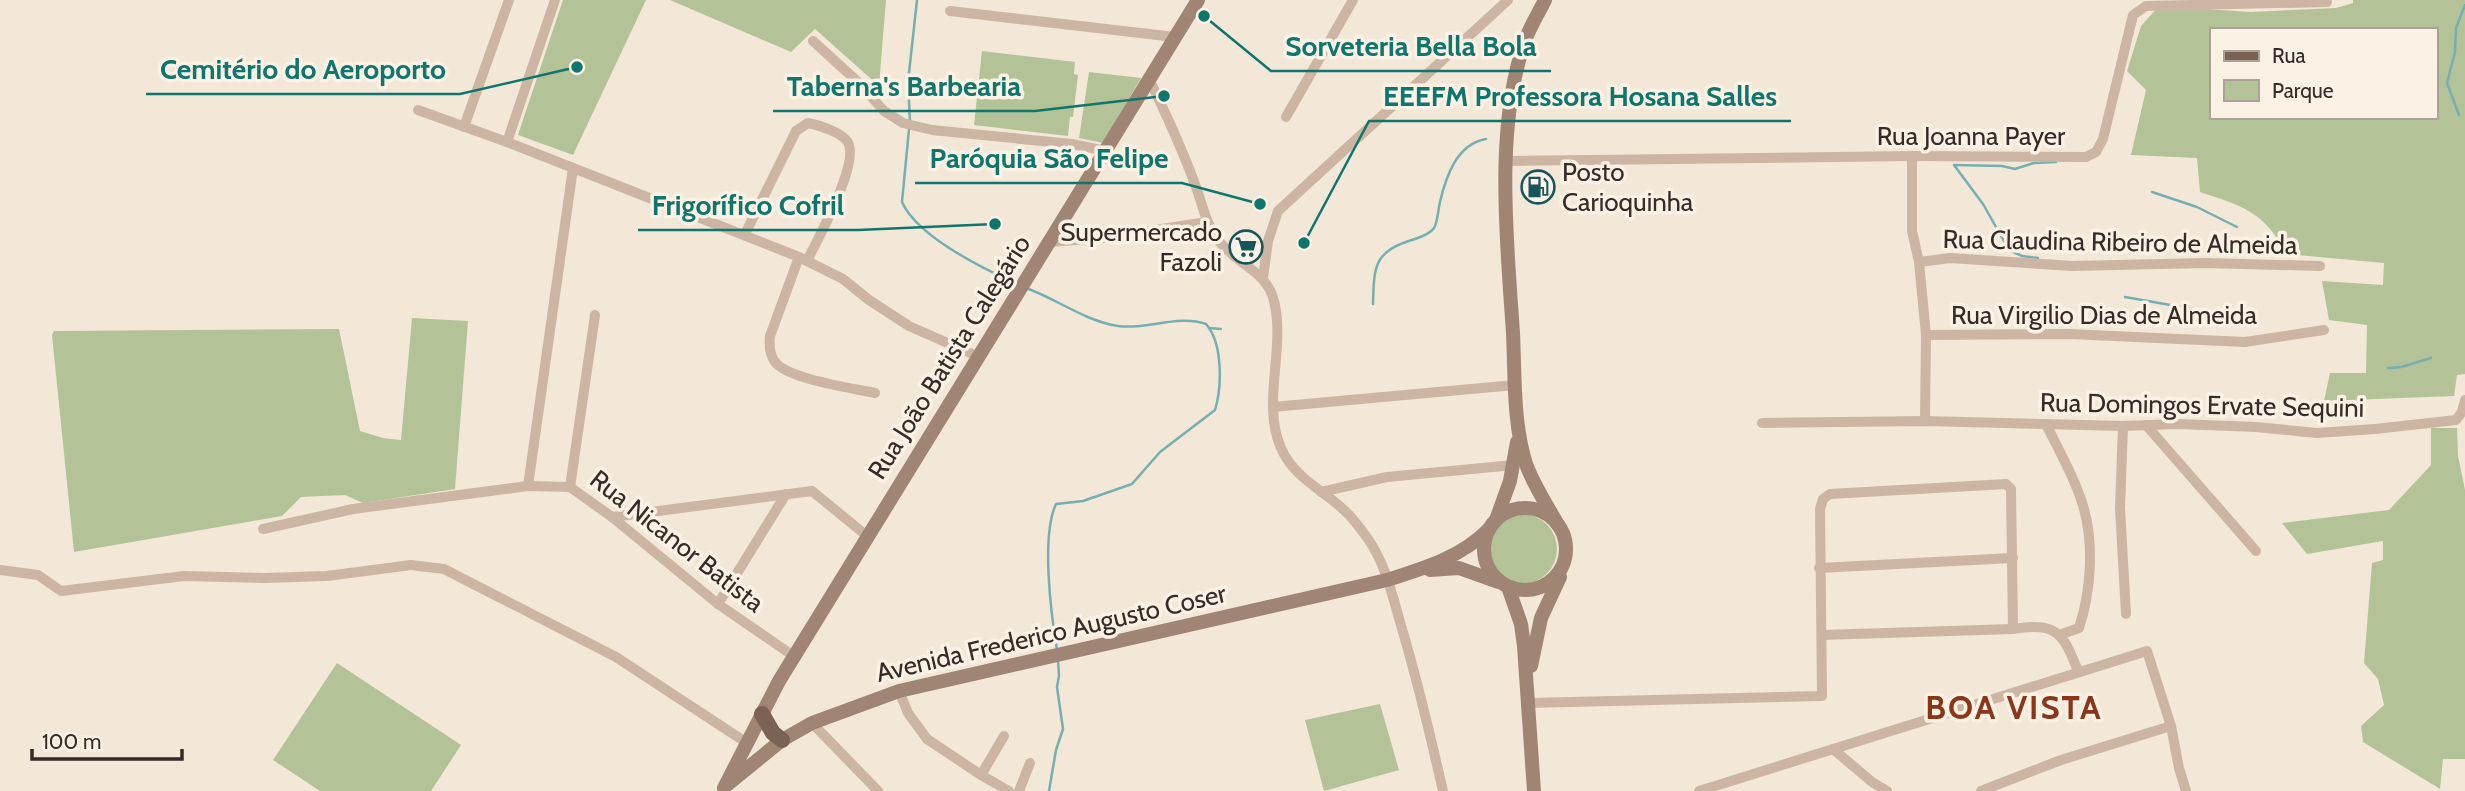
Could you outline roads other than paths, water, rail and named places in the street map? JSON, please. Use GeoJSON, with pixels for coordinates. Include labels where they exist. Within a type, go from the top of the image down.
{"type":"FeatureCollection","features":[{"type":"Feature","properties":{"kind":"main road","name":"Rua João Batista Calegário"},"geometry":{"type":"LineString","coordinates":[[722,789],[762,713],[867,536],[1198,0]]}},
{"type":"Feature","properties":{"kind":"main road"},"geometry":{"type":"LineString","coordinates":[[1529,697],[1541,618],[1564,563],[1565,540],[1526,465],[1518,419],[1506,161],[1509,108],[1526,38],[1545,0]]}},
{"type":"Feature","properties":{"kind":"main road"},"geometry":{"type":"LineString","coordinates":[[1518,419],[1514,465],[1503,503],[1485,542],[1485,558],[1491,572],[1505,585],[1521,624],[1529,697],[1534,791]]}},
{"type":"Feature","properties":{"kind":"main road"},"geometry":{"type":"LineString","coordinates":[[1492,525],[1515,509],[1531,508],[1546,514],[1558,525]]}},
{"type":"Feature","properties":{"kind":"main road","name":"Avenida Frederico Augusto Coser"},"geometry":{"type":"LineString","coordinates":[[722,789],[782,740],[812,723],[899,691],[1387,580],[1458,553],[1479,539],[1492,525]]}},
{"type":"Feature","properties":{"kind":"main road"},"geometry":{"type":"LineString","coordinates":[[1505,585],[1522,590],[1537,589],[1556,576],[1564,563]]}},
{"type":"Feature","properties":{"kind":"main road","name":"Avenida Frederico Augusto Coser"},"geometry":{"type":"LineString","coordinates":[[1415,571],[1459,568],[1505,585]]}},
{"type":"Feature","properties":{"kind":"main road"},"geometry":{"type":"LineString","coordinates":[[762,713],[773,733],[782,740]]}},
{"type":"Feature","properties":{"kind":"main road"},"geometry":{"type":"LineString","coordinates":[[747,743],[762,757]]}},
{"type":"Feature","properties":{"kind":"street"},"geometry":{"type":"LineString","coordinates":[[464,127],[509,0]]}},
{"type":"Feature","properties":{"kind":"street"},"geometry":{"type":"LineString","coordinates":[[508,142],[555,0]]}},
{"type":"Feature","properties":{"kind":"street"},"geometry":{"type":"LineString","coordinates":[[1286,117],[1353,0]]}},
{"type":"Feature","properties":{"kind":"street"},"geometry":{"type":"LineString","coordinates":[[1263,278],[1268,241],[1278,211],[1508,0]]}},
{"type":"Feature","properties":{"kind":"street","name":"Rua Joanna Payer"},"geometry":{"type":"LineString","coordinates":[[1506,161],[1912,156],[2086,157],[2096,152],[2103,139],[2133,15],[2146,6],[2327,2]]}},
{"type":"Feature","properties":{"kind":"street"},"geometry":{"type":"LineString","coordinates":[[950,11],[1175,37]]}},
{"type":"Feature","properties":{"kind":"street"},"geometry":{"type":"LineString","coordinates":[[813,41],[858,82],[884,111],[903,123],[923,128],[1106,151]]}},
{"type":"Feature","properties":{"kind":"street"},"geometry":{"type":"LineString","coordinates":[[1150,81],[1197,188],[1207,222],[1219,241],[1263,278],[1274,301],[1277,328],[1273,407],[1275,432],[1283,453],[1308,483],[1344,510],[1377,553],[1418,680],[1443,791]]}},
{"type":"Feature","properties":{"kind":"street"},"geometry":{"type":"LineString","coordinates":[[418,110],[508,142],[803,259],[843,279],[909,326],[978,356]]}},
{"type":"Feature","properties":{"kind":"street"},"geometry":{"type":"LineString","coordinates":[[745,234],[796,131],[808,123],[817,124],[849,142],[846,177],[803,259],[770,336],[769,348],[774,361],[792,374],[875,393]]}},
{"type":"Feature","properties":{"kind":"street"},"geometry":{"type":"LineString","coordinates":[[1912,156],[1912,231],[1919,262],[1926,335],[1925,421]]}},
{"type":"Feature","properties":{"kind":"street"},"geometry":{"type":"LineString","coordinates":[[528,486],[573,168]]}},
{"type":"Feature","properties":{"kind":"street"},"geometry":{"type":"LineString","coordinates":[[1049,242],[1104,238],[1207,222]]}},
{"type":"Feature","properties":{"kind":"street","name":"Rua Claudina Ribeiro de Almeida"},"geometry":{"type":"LineString","coordinates":[[1919,262],[1950,258],[2072,266],[2205,263],[2320,266]]}},
{"type":"Feature","properties":{"kind":"street","name":"Rua Nicanor Batista"},"geometry":{"type":"LineString","coordinates":[[595,314],[570,487],[612,517],[718,604],[795,657]]}},
{"type":"Feature","properties":{"kind":"street","name":"Rua Virgilio Dias de Almeida"},"geometry":{"type":"LineString","coordinates":[[1926,335],[2069,334],[2237,342],[2324,330]]}},
{"type":"Feature","properties":{"kind":"street"},"geometry":{"type":"LineString","coordinates":[[1273,407],[1516,385]]}},
{"type":"Feature","properties":{"kind":"street","name":"Rua Domingos Ervate Sequini"},"geometry":{"type":"LineString","coordinates":[[1762,423],[1925,421],[2123,426],[2178,424],[2317,433],[2456,420],[2462,412],[2465,400]]}},
{"type":"Feature","properties":{"kind":"street"},"geometry":{"type":"LineString","coordinates":[[2046,424],[2083,507],[2090,538],[2088,583],[2079,628],[2059,635]]}},
{"type":"Feature","properties":{"kind":"street"},"geometry":{"type":"LineString","coordinates":[[2146,425],[2256,551]]}},
{"type":"Feature","properties":{"kind":"street"},"geometry":{"type":"LineString","coordinates":[[2123,426],[2120,508],[2126,614]]}},
{"type":"Feature","properties":{"kind":"street"},"geometry":{"type":"LineString","coordinates":[[1321,492],[1387,477],[1514,465]]}},
{"type":"Feature","properties":{"kind":"street"},"geometry":{"type":"LineString","coordinates":[[1529,697],[1822,696],[1820,509],[1823,499],[1830,494],[2006,484],[2011,489],[2013,629]]}},
{"type":"Feature","properties":{"kind":"street"},"geometry":{"type":"LineString","coordinates":[[263,529],[353,509],[528,486],[570,487]]}},
{"type":"Feature","properties":{"kind":"street"},"geometry":{"type":"LineString","coordinates":[[612,517],[812,491],[867,536]]}},
{"type":"Feature","properties":{"kind":"street"},"geometry":{"type":"LineString","coordinates":[[718,604],[786,494]]}},
{"type":"Feature","properties":{"kind":"street"},"geometry":{"type":"LineString","coordinates":[[1819,568],[2013,558]]}},
{"type":"Feature","properties":{"kind":"street"},"geometry":{"type":"LineString","coordinates":[[0,570],[38,575],[61,591],[184,576],[327,576],[411,565],[444,569],[616,657],[747,743]]}},
{"type":"Feature","properties":{"kind":"street"},"geometry":{"type":"LineString","coordinates":[[1822,635],[2013,629],[2031,626],[2048,629],[2067,642],[2078,671]]}},
{"type":"Feature","properties":{"kind":"street"},"geometry":{"type":"LineString","coordinates":[[1699,791],[2147,651],[2171,726],[2186,791]]}},
{"type":"Feature","properties":{"kind":"street"},"geometry":{"type":"LineString","coordinates":[[899,691],[908,713],[928,739],[1009,791]]}},
{"type":"Feature","properties":{"kind":"street"},"geometry":{"type":"LineString","coordinates":[[812,723],[878,791]]}},
{"type":"Feature","properties":{"kind":"street"},"geometry":{"type":"LineString","coordinates":[[1981,791],[2061,760],[2171,726]]}},
{"type":"Feature","properties":{"kind":"street"},"geometry":{"type":"LineString","coordinates":[[981,775],[1004,736]]}},
{"type":"Feature","properties":{"kind":"street"},"geometry":{"type":"LineString","coordinates":[[1833,749],[1872,782],[1887,791]]}},
{"type":"Feature","properties":{"kind":"street"},"geometry":{"type":"LineString","coordinates":[[1020,791],[1030,763]]}},
{"type":"Feature","properties":{"kind":"waterway"},"geometry":{"type":"LineString","coordinates":[[910,122],[908,82],[917,0]]}},
{"type":"Feature","properties":{"kind":"waterway"},"geometry":{"type":"LineString","coordinates":[[2459,115],[2447,83],[2455,52],[2456,28],[2465,5]]}},
{"type":"Feature","properties":{"kind":"waterway"},"geometry":{"type":"LineString","coordinates":[[909,129],[902,202],[910,215],[936,239],[953,250],[1017,284]]}},
{"type":"Feature","properties":{"kind":"waterway"},"geometry":{"type":"LineString","coordinates":[[1373,304],[1374,279],[1379,261],[1391,249],[1428,234],[1434,228],[1454,163],[1467,147],[1486,139]]}},
{"type":"Feature","properties":{"kind":"waterway"},"geometry":{"type":"LineString","coordinates":[[1955,165],[2002,166],[2015,169],[2034,163],[2056,162]]}},
{"type":"Feature","properties":{"kind":"waterway"},"geometry":{"type":"LineString","coordinates":[[1954,165],[1983,204],[2009,250],[2022,256],[2038,258]]}},
{"type":"Feature","properties":{"kind":"waterway"},"geometry":{"type":"LineString","coordinates":[[2152,192],[2197,207],[2237,227]]}},
{"type":"Feature","properties":{"kind":"waterway"},"geometry":{"type":"LineString","coordinates":[[1026,288],[1094,320],[1118,326],[1173,321],[1206,324],[1216,342],[1220,365],[1215,410],[1160,452],[1132,484],[1083,501],[1056,504],[1051,518],[1048,555],[1057,650]]}},
{"type":"Feature","properties":{"kind":"waterway"},"geometry":{"type":"LineString","coordinates":[[2125,297],[2193,309],[2219,320]]}},
{"type":"Feature","properties":{"kind":"waterway"},"geometry":{"type":"LineString","coordinates":[[1209,328],[1221,329]]}},
{"type":"Feature","properties":{"kind":"waterway"},"geometry":{"type":"LineString","coordinates":[[2388,368],[2431,358]]}},
{"type":"Feature","properties":{"kind":"waterway"},"geometry":{"type":"LineString","coordinates":[[1049,791],[1056,750],[1063,729],[1057,687],[1058,660]]}},
{"type":"Feature","properties":{"kind":"place","name":"Sorveteria Bella Bola"},"geometry":{"type":"Point","coordinates":[1204,16]}},
{"type":"Feature","properties":{"kind":"place","name":"Cemitério do Aeroporto"},"geometry":{"type":"Point","coordinates":[577,67]}},
{"type":"Feature","properties":{"kind":"place","name":"Taberna's Barbearia"},"geometry":{"type":"Point","coordinates":[1164,96]}},
{"type":"Feature","properties":{"kind":"place","name":"Posto Carioquinha"},"geometry":{"type":"Point","coordinates":[1538,187]}},
{"type":"Feature","properties":{"kind":"place","name":"Paróquia São Felipe"},"geometry":{"type":"Point","coordinates":[1260,204]}},
{"type":"Feature","properties":{"kind":"place","name":"Frigorífico Cofril"},"geometry":{"type":"Point","coordinates":[995,224]}},
{"type":"Feature","properties":{"kind":"place","name":"EEEFM Professora Hosana Salles"},"geometry":{"type":"Point","coordinates":[1304,243]}},
{"type":"Feature","properties":{"kind":"place","name":"Supermercado Fazoli"},"geometry":{"type":"Point","coordinates":[1246,247]}},
{"type":"Feature","properties":{"kind":"district","name":"BOA VISTA"},"geometry":{"type":"Point","coordinates":[2014,707]}}]}
